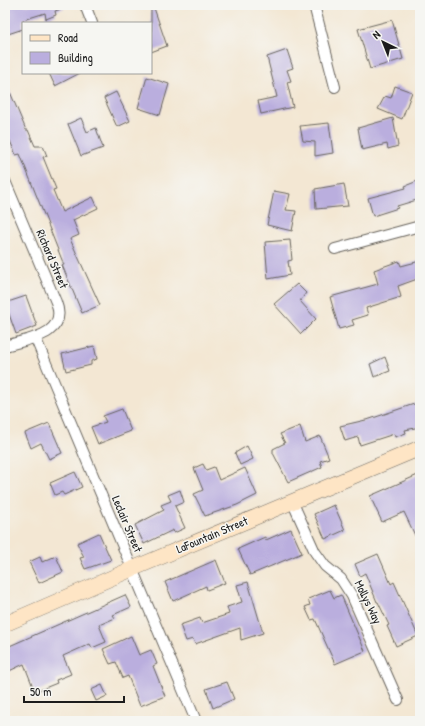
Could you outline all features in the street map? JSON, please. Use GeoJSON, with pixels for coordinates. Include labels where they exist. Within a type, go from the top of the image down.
{"type":"FeatureCollection","features":[{"type":"Feature","properties":{"kind":"street"},"geometry":{"type":"LineString","coordinates":[[85,5],[92,22]]}},
{"type":"Feature","properties":{"kind":"street"},"geometry":{"type":"LineString","coordinates":[[314,5],[335,87]]}},
{"type":"Feature","properties":{"kind":"street","name":"Richard Street"},"geometry":{"type":"LineString","coordinates":[[5,181],[59,310],[59,319],[56,325],[49,331],[5,346]]}},
{"type":"Feature","properties":{"kind":"street"},"geometry":{"type":"LineString","coordinates":[[335,249],[420,226]]}},
{"type":"Feature","properties":{"kind":"street","name":"Leclair Street"},"geometry":{"type":"LineString","coordinates":[[35,337],[196,721]]}},
{"type":"Feature","properties":{"kind":"street","name":"LaFountain Street"},"geometry":{"type":"LineString","coordinates":[[5,624],[420,448]]}},
{"type":"Feature","properties":{"kind":"street","name":"Mollys Way"},"geometry":{"type":"LineString","coordinates":[[292,501],[315,552],[325,566],[341,579],[352,596],[398,700]]}},
{"type":"Feature","properties":{"kind":"building"},"geometry":{"type":"Polygon","coordinates":[[[5,5],[63,5],[64,8],[55,11],[56,15],[46,19],[45,13],[23,20],[22,29],[5,35],[5,5]]]}},
{"type":"Feature","properties":{"kind":"building"},"geometry":{"type":"Polygon","coordinates":[[[153,5],[167,46],[152,52],[152,22],[151,6],[153,5]]]}},
{"type":"Feature","properties":{"kind":"building"},"geometry":{"type":"Polygon","coordinates":[[[392,20],[403,59],[370,69],[358,29],[392,20]]]}},
{"type":"Feature","properties":{"kind":"building"},"geometry":{"type":"Polygon","coordinates":[[[287,50],[293,68],[287,70],[291,81],[287,82],[293,107],[261,114],[258,101],[277,97],[267,57],[287,50]]]}},
{"type":"Feature","properties":{"kind":"building"},"geometry":{"type":"Polygon","coordinates":[[[49,74],[78,74],[55,86],[49,74]]]}},
{"type":"Feature","properties":{"kind":"building"},"geometry":{"type":"Polygon","coordinates":[[[147,77],[169,84],[160,115],[138,108],[147,77]]]}},
{"type":"Feature","properties":{"kind":"building"},"geometry":{"type":"Polygon","coordinates":[[[5,80],[26,130],[28,130],[35,146],[43,146],[47,156],[43,157],[56,189],[53,190],[62,212],[93,197],[98,208],[73,220],[79,235],[70,239],[100,305],[82,313],[20,154],[16,155],[5,129],[5,80]]]}},
{"type":"Feature","properties":{"kind":"building"},"geometry":{"type":"Polygon","coordinates":[[[395,86],[412,92],[402,119],[378,109],[385,96],[391,98],[395,86]]]}},
{"type":"Feature","properties":{"kind":"building"},"geometry":{"type":"Polygon","coordinates":[[[116,92],[130,121],[117,127],[104,98],[116,92]]]}},
{"type":"Feature","properties":{"kind":"building"},"geometry":{"type":"Polygon","coordinates":[[[81,118],[87,132],[96,128],[103,148],[81,156],[68,124],[81,118]]]}},
{"type":"Feature","properties":{"kind":"building"},"geometry":{"type":"Polygon","coordinates":[[[393,118],[398,146],[388,149],[387,144],[362,150],[358,128],[393,118]]]}},
{"type":"Feature","properties":{"kind":"building"},"geometry":{"type":"Polygon","coordinates":[[[329,123],[333,153],[315,156],[315,142],[303,141],[300,126],[329,123]]]}},
{"type":"Feature","properties":{"kind":"building"},"geometry":{"type":"Polygon","coordinates":[[[420,180],[420,199],[397,206],[398,208],[373,216],[368,198],[406,188],[405,186],[420,180]]]}},
{"type":"Feature","properties":{"kind":"building"},"geometry":{"type":"Polygon","coordinates":[[[344,184],[348,206],[316,209],[315,189],[344,184]]]}},
{"type":"Feature","properties":{"kind":"building"},"geometry":{"type":"Polygon","coordinates":[[[274,191],[290,194],[286,210],[296,211],[292,231],[267,225],[274,191]]]}},
{"type":"Feature","properties":{"kind":"building"},"geometry":{"type":"Polygon","coordinates":[[[290,240],[292,260],[288,261],[290,275],[268,279],[265,242],[290,240]]]}},
{"type":"Feature","properties":{"kind":"building"},"geometry":{"type":"Polygon","coordinates":[[[399,261],[401,266],[420,261],[420,278],[398,286],[401,297],[366,308],[368,315],[352,320],[354,325],[339,329],[330,297],[378,284],[374,270],[399,261]]]}},
{"type":"Feature","properties":{"kind":"building"},"geometry":{"type":"Polygon","coordinates":[[[297,284],[306,293],[300,301],[316,319],[301,334],[274,304],[297,284]]]}},
{"type":"Feature","properties":{"kind":"building"},"geometry":{"type":"Polygon","coordinates":[[[26,296],[37,326],[16,334],[5,303],[26,296]]]}},
{"type":"Feature","properties":{"kind":"building"},"geometry":{"type":"Polygon","coordinates":[[[94,346],[97,359],[91,361],[91,365],[66,371],[62,354],[94,346]]]}},
{"type":"Feature","properties":{"kind":"building"},"geometry":{"type":"Polygon","coordinates":[[[385,357],[390,371],[374,377],[370,364],[385,357]]]}},
{"type":"Feature","properties":{"kind":"building"},"geometry":{"type":"Polygon","coordinates":[[[420,402],[420,427],[405,430],[406,433],[395,437],[394,434],[360,445],[358,437],[345,441],[340,426],[370,419],[420,402]]]}},
{"type":"Feature","properties":{"kind":"building"},"geometry":{"type":"Polygon","coordinates":[[[122,409],[131,431],[98,444],[91,427],[106,422],[103,416],[122,409]]]}},
{"type":"Feature","properties":{"kind":"building"},"geometry":{"type":"Polygon","coordinates":[[[49,423],[62,453],[49,459],[41,443],[31,448],[25,433],[49,423]]]}},
{"type":"Feature","properties":{"kind":"building"},"geometry":{"type":"Polygon","coordinates":[[[300,426],[305,442],[320,436],[329,458],[320,461],[322,467],[288,482],[273,453],[273,449],[285,443],[280,434],[300,426]]]}},
{"type":"Feature","properties":{"kind":"building"},"geometry":{"type":"Polygon","coordinates":[[[247,446],[253,459],[240,465],[235,453],[247,446]]]}},
{"type":"Feature","properties":{"kind":"building"},"geometry":{"type":"Polygon","coordinates":[[[203,464],[206,470],[214,467],[219,480],[245,468],[257,495],[237,505],[205,516],[194,494],[203,490],[194,468],[203,464]]]}},
{"type":"Feature","properties":{"kind":"building"},"geometry":{"type":"Polygon","coordinates":[[[75,472],[82,487],[64,495],[62,492],[55,495],[50,483],[75,472]]]}},
{"type":"Feature","properties":{"kind":"building"},"geometry":{"type":"Polygon","coordinates":[[[420,474],[420,546],[404,512],[382,522],[370,496],[420,474]]]}},
{"type":"Feature","properties":{"kind":"building"},"geometry":{"type":"Polygon","coordinates":[[[180,490],[184,502],[175,506],[185,528],[174,533],[173,530],[144,544],[135,525],[164,510],[161,505],[171,501],[168,495],[180,490]]]}},
{"type":"Feature","properties":{"kind":"building"},"geometry":{"type":"Polygon","coordinates":[[[334,505],[345,530],[325,539],[314,514],[334,505]]]}},
{"type":"Feature","properties":{"kind":"building"},"geometry":{"type":"Polygon","coordinates":[[[291,529],[302,553],[250,575],[238,549],[265,537],[266,540],[291,529]]]}},
{"type":"Feature","properties":{"kind":"building"},"geometry":{"type":"Polygon","coordinates":[[[99,533],[111,560],[85,569],[80,558],[84,557],[77,543],[99,533]]]}},
{"type":"Feature","properties":{"kind":"building"},"geometry":{"type":"Polygon","coordinates":[[[378,554],[391,584],[394,582],[418,636],[396,646],[387,626],[389,625],[377,602],[365,573],[360,576],[355,564],[378,554]]]}},
{"type":"Feature","properties":{"kind":"building"},"geometry":{"type":"Polygon","coordinates":[[[56,556],[63,572],[39,583],[29,562],[40,557],[42,562],[56,556]]]}},
{"type":"Feature","properties":{"kind":"building"},"geometry":{"type":"Polygon","coordinates":[[[216,560],[225,583],[207,590],[206,586],[173,601],[165,582],[216,560]]]}},
{"type":"Feature","properties":{"kind":"building"},"geometry":{"type":"Polygon","coordinates":[[[248,582],[263,633],[241,640],[240,628],[195,644],[193,639],[186,641],[180,625],[200,618],[202,623],[229,614],[227,607],[242,602],[237,585],[248,582]]]}},
{"type":"Feature","properties":{"kind":"building"},"geometry":{"type":"Polygon","coordinates":[[[330,590],[334,598],[341,595],[365,651],[335,664],[315,619],[311,620],[305,607],[310,605],[308,599],[330,590]]]}},
{"type":"Feature","properties":{"kind":"building"},"geometry":{"type":"Polygon","coordinates":[[[125,595],[131,607],[113,615],[115,618],[99,625],[106,642],[92,648],[90,644],[63,656],[71,674],[56,680],[57,683],[35,692],[24,664],[5,673],[5,648],[125,595]]]}},
{"type":"Feature","properties":{"kind":"building"},"geometry":{"type":"Polygon","coordinates":[[[131,636],[139,655],[151,650],[157,664],[153,666],[165,696],[140,706],[128,676],[123,678],[116,662],[110,664],[103,649],[131,636]]]}},
{"type":"Feature","properties":{"kind":"building"},"geometry":{"type":"Polygon","coordinates":[[[227,682],[234,699],[213,708],[206,689],[227,682]]]}},
{"type":"Feature","properties":{"kind":"building"},"geometry":{"type":"Polygon","coordinates":[[[102,685],[107,696],[96,701],[91,690],[102,685]]]}}]}
